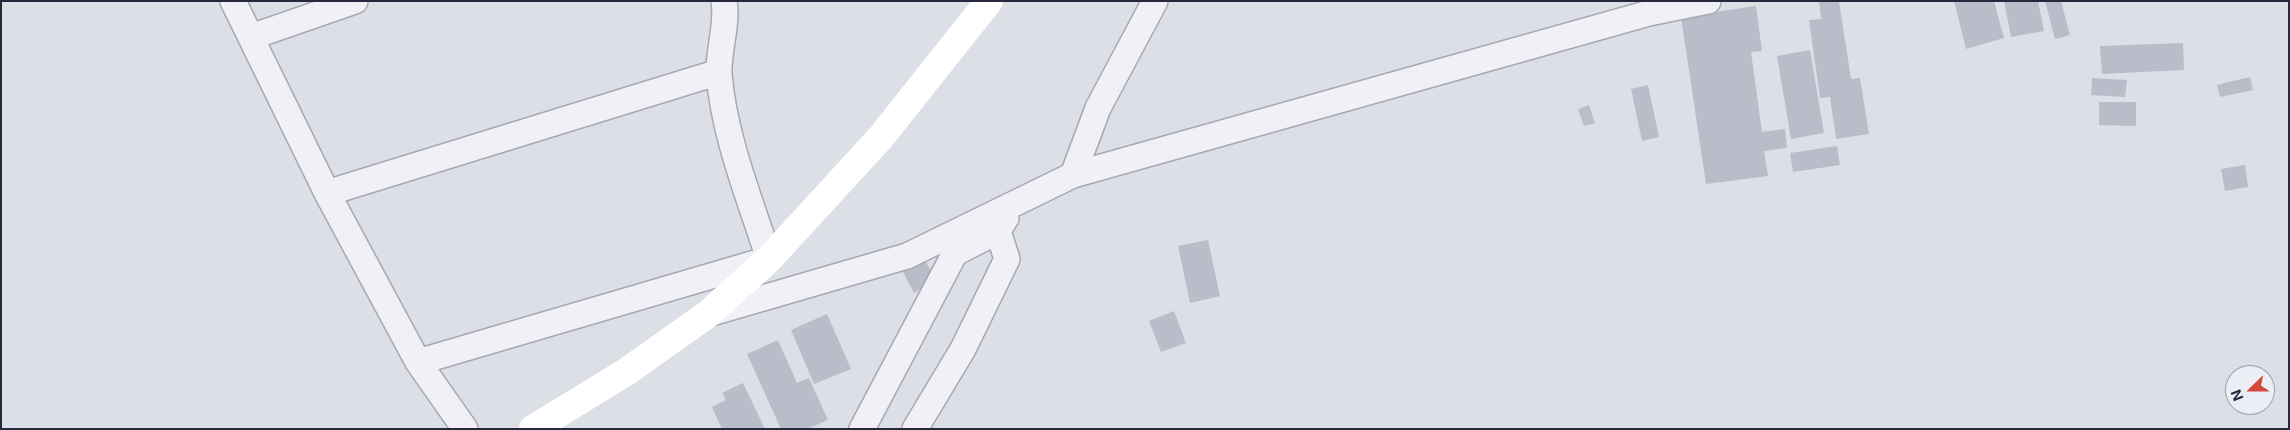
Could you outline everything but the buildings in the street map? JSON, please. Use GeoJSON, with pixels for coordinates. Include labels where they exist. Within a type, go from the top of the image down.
{"type":"FeatureCollection","features":[{"type":"Feature","properties":{"kind":"main road"},"geometry":{"type":"LineString","coordinates":[[533,429],[626,372],[708,314],[769,259],[881,137],[988,1]]}},
{"type":"Feature","properties":{"kind":"street"},"geometry":{"type":"LineString","coordinates":[[233,1],[328,193],[418,362],[465,429]]}},
{"type":"Feature","properties":{"kind":"street"},"geometry":{"type":"LineString","coordinates":[[251,37],[355,1]]}},
{"type":"Feature","properties":{"kind":"street"},"geometry":{"type":"LineString","coordinates":[[418,362],[769,259],[735,154],[724,107],[719,72],[724,1]]}},
{"type":"Feature","properties":{"kind":"street"},"geometry":{"type":"LineString","coordinates":[[1073,175],[1098,108],[1155,1]]}},
{"type":"Feature","properties":{"kind":"street"},"geometry":{"type":"LineString","coordinates":[[708,314],[907,256],[1073,175],[1648,7],[1708,1]]}},
{"type":"Feature","properties":{"kind":"street"},"geometry":{"type":"LineString","coordinates":[[328,193],[719,72]]}},
{"type":"Feature","properties":{"kind":"street"},"geometry":{"type":"LineString","coordinates":[[862,429],[955,253],[998,231],[1015,204]]}},
{"type":"Feature","properties":{"kind":"street"},"geometry":{"type":"LineString","coordinates":[[915,429],[963,349],[1007,259],[998,231]]}}]}
